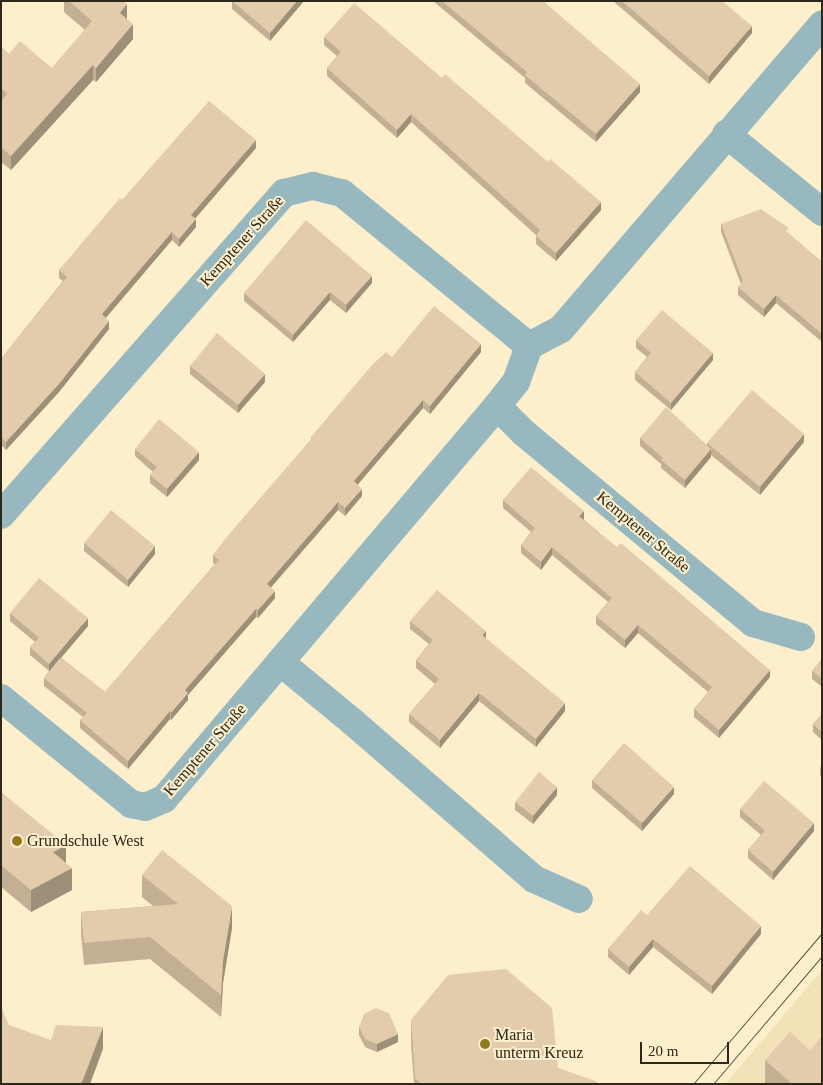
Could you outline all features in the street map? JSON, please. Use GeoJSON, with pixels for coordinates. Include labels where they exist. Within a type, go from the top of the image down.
{"type":"FeatureCollection","features":[{"type":"Feature","properties":{"kind":"street"},"geometry":{"type":"LineString","coordinates":[[529,346],[561,329],[822,24]]}},
{"type":"Feature","properties":{"kind":"street"},"geometry":{"type":"LineString","coordinates":[[726,134],[822,212]]}},
{"type":"Feature","properties":{"kind":"street","name":"Kemptener Straße"},"geometry":{"type":"LineString","coordinates":[[1,515],[284,193],[313,186],[342,193],[529,346],[516,382],[497,406],[164,799],[145,807],[131,804],[1,698]]}},
{"type":"Feature","properties":{"kind":"street","name":"Kemptener Straße"},"geometry":{"type":"LineString","coordinates":[[497,406],[524,434],[753,623],[801,637]]}},
{"type":"Feature","properties":{"kind":"street"},"geometry":{"type":"LineString","coordinates":[[280,662],[534,879],[579,899]]}},
{"type":"Feature","properties":{"kind":"shaded area"},"geometry":{"type":"Polygon","coordinates":[[[822,970],[822,1084],[725,1084],[822,970]]]}},
{"type":"Feature","properties":{"kind":"building"},"geometry":{"type":"Polygon","coordinates":[[[69,1],[124,1],[127,4],[120,13],[133,24],[96,68],[93,65],[11,156],[1,147],[1,101],[7,94],[1,88],[1,47],[9,54],[20,41],[52,68],[92,21],[69,1]]]}},
{"type":"Feature","properties":{"kind":"building"},"geometry":{"type":"Polygon","coordinates":[[[232,1],[297,1],[270,33],[232,1]]]}},
{"type":"Feature","properties":{"kind":"building"},"geometry":{"type":"Polygon","coordinates":[[[442,1],[543,1],[640,84],[596,134],[525,75],[527,72],[442,1]]]}},
{"type":"Feature","properties":{"kind":"building"},"geometry":{"type":"Polygon","coordinates":[[[622,1],[722,1],[752,26],[709,76],[622,1]]]}},
{"type":"Feature","properties":{"kind":"building"},"geometry":{"type":"Polygon","coordinates":[[[354,3],[442,78],[445,74],[548,162],[550,159],[601,202],[556,253],[536,236],[540,230],[411,114],[397,130],[327,68],[341,52],[324,37],[354,3]]]}},
{"type":"Feature","properties":{"kind":"building"},"geometry":{"type":"Polygon","coordinates":[[[209,101],[256,140],[191,215],[196,219],[179,239],[172,232],[102,314],[109,321],[59,384],[6,442],[1,439],[1,359],[67,277],[59,270],[120,198],[122,200],[209,101]]]}},
{"type":"Feature","properties":{"kind":"building"},"geometry":{"type":"Polygon","coordinates":[[[761,209],[789,228],[786,231],[822,262],[822,334],[776,295],[764,309],[738,287],[743,281],[721,224],[761,209]]]}},
{"type":"Feature","properties":{"kind":"building"},"geometry":{"type":"Polygon","coordinates":[[[306,220],[372,276],[346,305],[330,292],[293,335],[244,293],[306,220]]]}},
{"type":"Feature","properties":{"kind":"building"},"geometry":{"type":"Polygon","coordinates":[[[434,306],[481,344],[430,406],[423,400],[354,481],[362,489],[345,508],[338,502],[267,584],[275,591],[258,610],[256,609],[185,690],[188,693],[171,713],[170,711],[128,761],[80,720],[87,713],[44,678],[60,658],[105,692],[219,560],[213,555],[225,539],[372,365],[386,352],[392,357],[434,306]]]}},
{"type":"Feature","properties":{"kind":"building"},"geometry":{"type":"Polygon","coordinates":[[[662,310],[713,353],[671,403],[635,372],[651,353],[636,340],[662,310]]]}},
{"type":"Feature","properties":{"kind":"building"},"geometry":{"type":"Polygon","coordinates":[[[217,333],[265,374],[238,405],[190,366],[217,333]]]}},
{"type":"Feature","properties":{"kind":"building"},"geometry":{"type":"Polygon","coordinates":[[[752,390],[804,434],[760,487],[707,443],[752,390]]]}},
{"type":"Feature","properties":{"kind":"building"},"geometry":{"type":"Polygon","coordinates":[[[666,407],[711,449],[685,480],[661,460],[663,458],[640,438],[666,407]]]}},
{"type":"Feature","properties":{"kind":"building"},"geometry":{"type":"Polygon","coordinates":[[[159,419],[199,452],[167,489],[150,475],[157,467],[135,449],[159,419]]]}},
{"type":"Feature","properties":{"kind":"building"},"geometry":{"type":"Polygon","coordinates":[[[531,467],[584,511],[579,516],[617,547],[621,543],[770,670],[719,730],[694,709],[712,687],[638,625],[625,640],[596,616],[612,598],[552,547],[541,562],[521,545],[535,528],[503,500],[531,467]]]}},
{"type":"Feature","properties":{"kind":"building"},"geometry":{"type":"Polygon","coordinates":[[[111,510],[155,546],[128,580],[84,543],[111,510]]]}},
{"type":"Feature","properties":{"kind":"building"},"geometry":{"type":"Polygon","coordinates":[[[39,578],[88,618],[49,664],[30,647],[39,638],[10,613],[39,578]]]}},
{"type":"Feature","properties":{"kind":"building"},"geometry":{"type":"Polygon","coordinates":[[[437,590],[486,631],[482,635],[565,703],[536,739],[479,693],[440,740],[409,714],[439,679],[416,660],[433,640],[410,621],[437,590]]]}},
{"type":"Feature","properties":{"kind":"building"},"geometry":{"type":"Polygon","coordinates":[[[822,659],[822,679],[812,671],[822,659]]]}},
{"type":"Feature","properties":{"kind":"building"},"geometry":{"type":"Polygon","coordinates":[[[822,714],[822,732],[813,724],[822,714]]]}},
{"type":"Feature","properties":{"kind":"building"},"geometry":{"type":"Polygon","coordinates":[[[624,743],[674,787],[642,823],[592,780],[624,743]]]}},
{"type":"Feature","properties":{"kind":"building"},"geometry":{"type":"Polygon","coordinates":[[[539,772],[557,787],[533,816],[515,802],[539,772]]]}},
{"type":"Feature","properties":{"kind":"building"},"geometry":{"type":"Polygon","coordinates":[[[764,781],[814,823],[773,872],[748,850],[765,831],[740,809],[764,781]]]}},
{"type":"Feature","properties":{"kind":"building","name":"Grundschule West"},"geometry":{"type":"Polygon","coordinates":[[[1,792],[66,845],[53,852],[72,868],[31,890],[1,865],[1,792]]]}},
{"type":"Feature","properties":{"kind":"building"},"geometry":{"type":"Polygon","coordinates":[[[162,850],[232,906],[223,961],[221,995],[150,937],[84,943],[81,912],[178,904],[142,875],[162,850]]]}},
{"type":"Feature","properties":{"kind":"building"},"geometry":{"type":"Polygon","coordinates":[[[690,866],[761,926],[712,986],[653,939],[629,967],[608,949],[641,910],[647,915],[690,866]]]}},
{"type":"Feature","properties":{"kind":"building"},"geometry":{"type":"Polygon","coordinates":[[[506,969],[552,1008],[558,1068],[598,1082],[597,1084],[421,1084],[415,1078],[411,1020],[448,975],[506,969]]]}},
{"type":"Feature","properties":{"kind":"building"},"geometry":{"type":"Polygon","coordinates":[[[1,1007],[9,1025],[51,1040],[56,1025],[103,1027],[80,1084],[1,1084],[1,1007]]]}},
{"type":"Feature","properties":{"kind":"building"},"geometry":{"type":"Polygon","coordinates":[[[376,1008],[389,1013],[398,1034],[377,1044],[365,1039],[359,1027],[364,1014],[376,1008]]]}},
{"type":"Feature","properties":{"kind":"building"},"geometry":{"type":"Polygon","coordinates":[[[790,1032],[810,1050],[822,1036],[822,1084],[792,1084],[765,1060],[790,1032]]]}},
{"type":"Feature","properties":{"kind":"tram line"},"geometry":{"type":"LineString","coordinates":[[693,1084],[822,933]]}},
{"type":"Feature","properties":{"kind":"tram line"},"geometry":{"type":"LineString","coordinates":[[713,1084],[822,956]]}},
{"type":"Feature","properties":{"kind":"place","name":"Grundschule West"},"geometry":{"type":"Point","coordinates":[17,841]}},
{"type":"Feature","properties":{"kind":"place","name":"Maria unterm Kreuz"},"geometry":{"type":"Point","coordinates":[485,1044]}}]}
